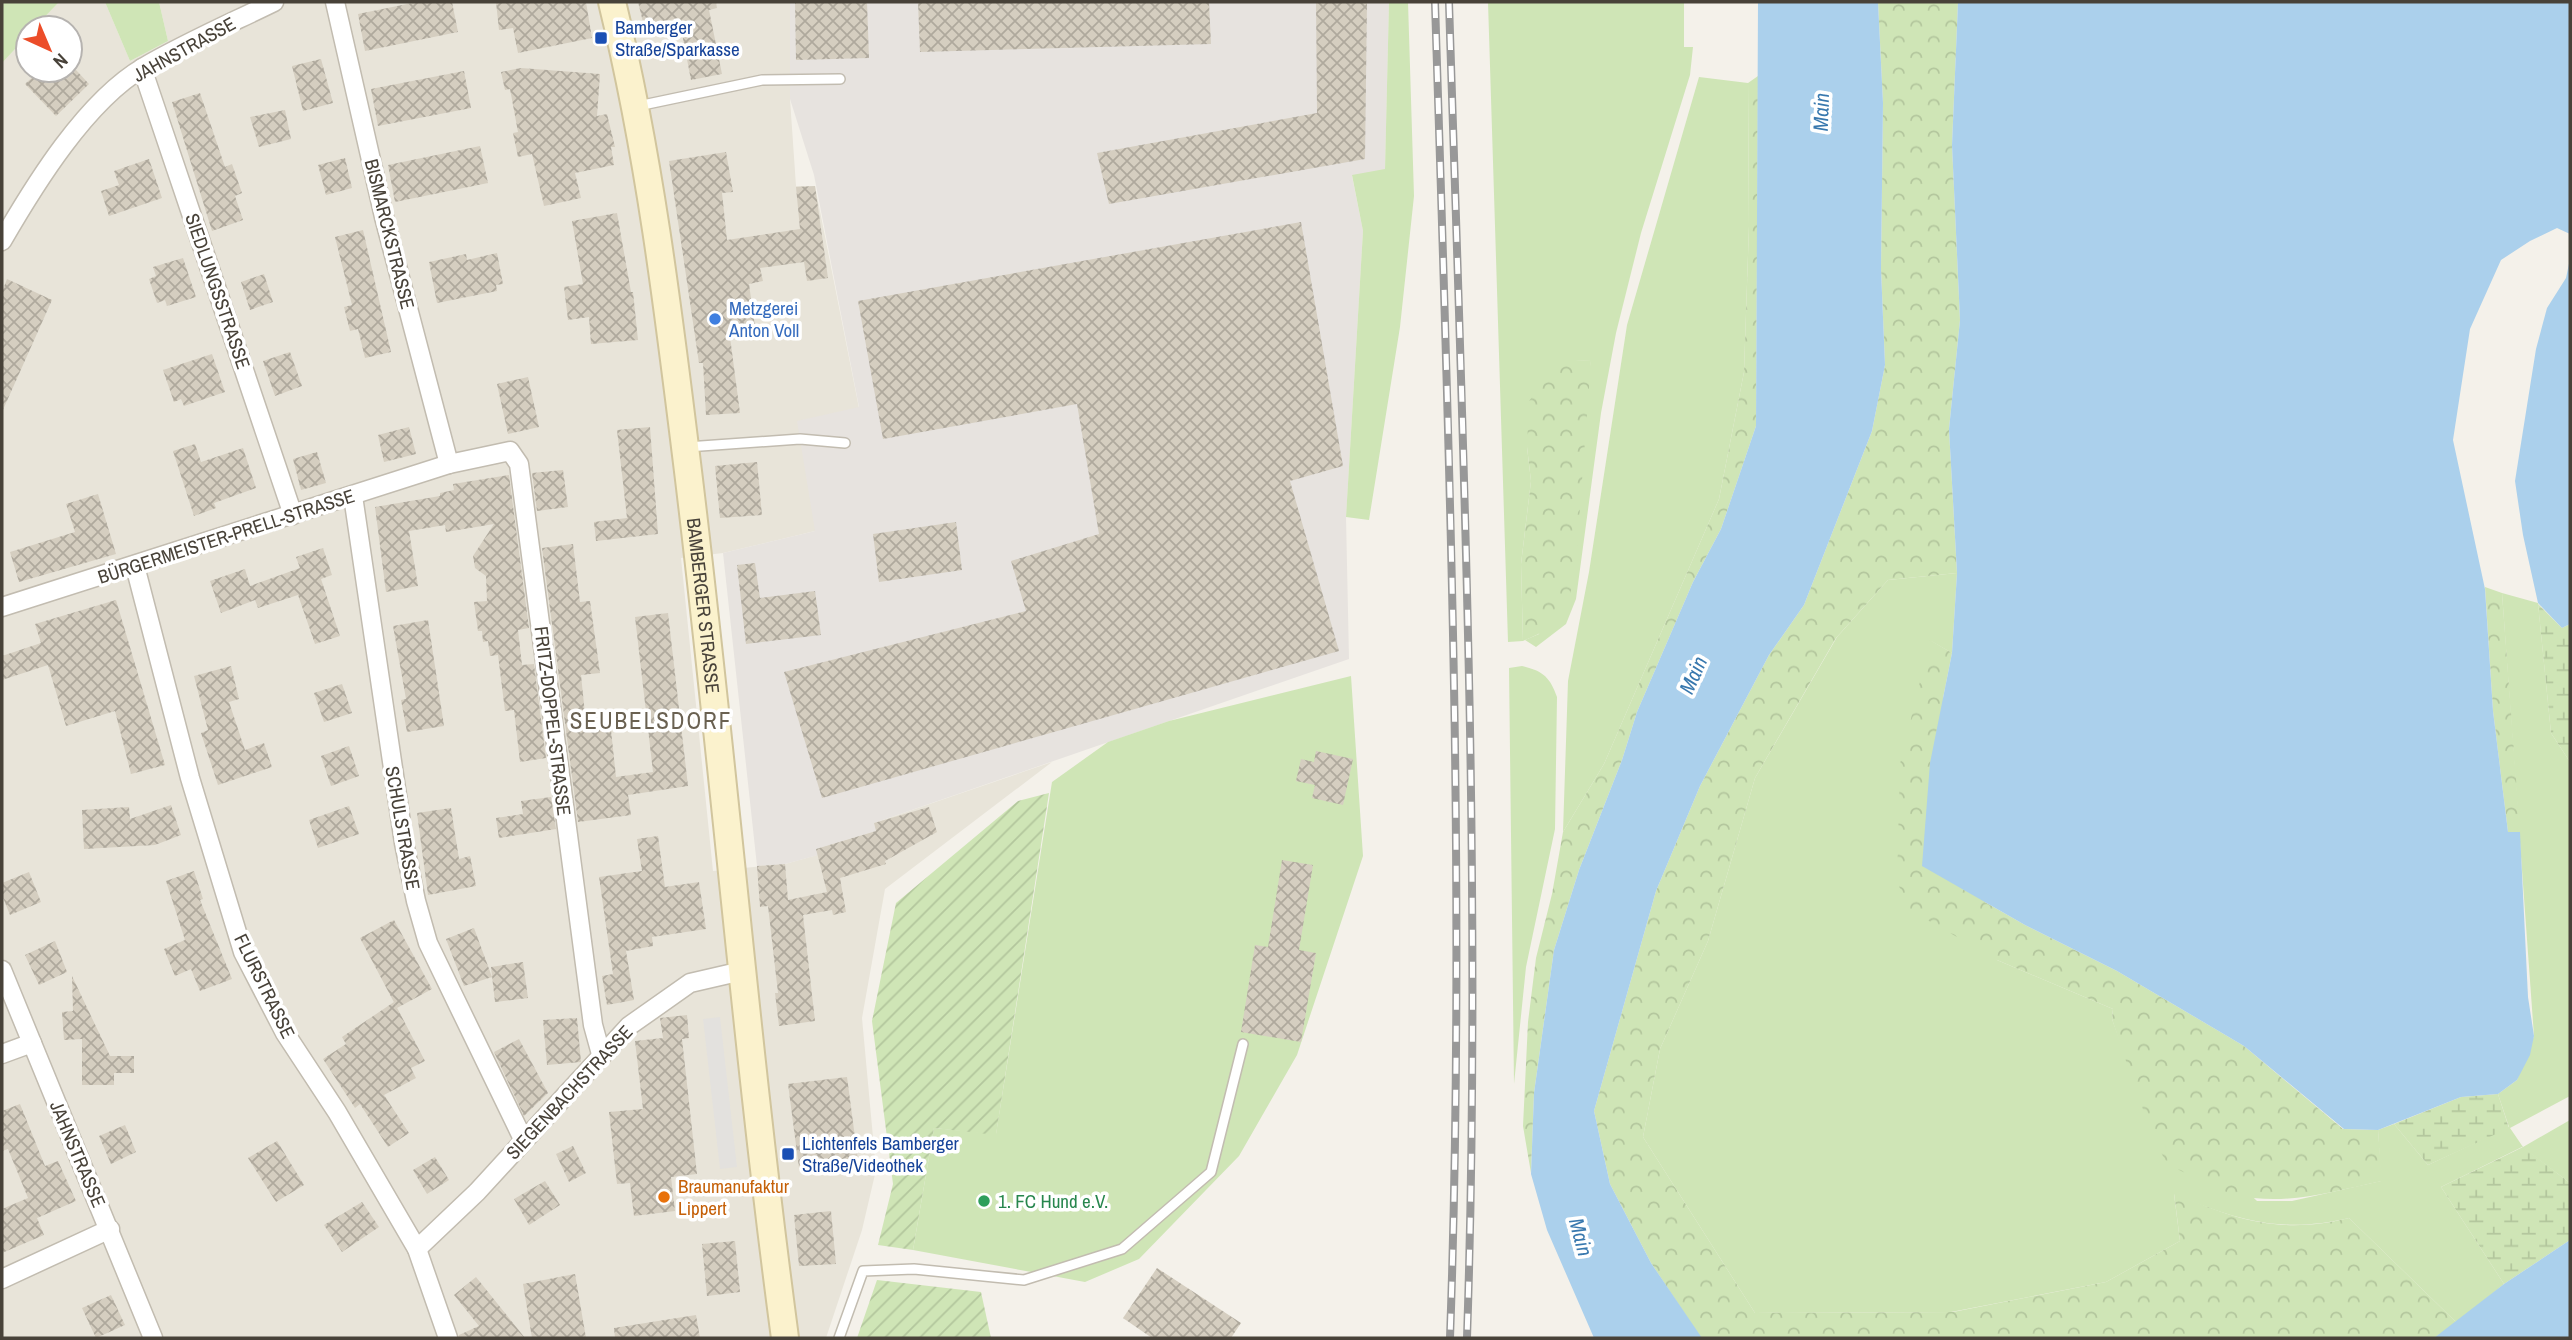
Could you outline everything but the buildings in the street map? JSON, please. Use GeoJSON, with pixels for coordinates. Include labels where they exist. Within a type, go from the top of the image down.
{"type":"FeatureCollection","features":[{"type":"Feature","properties":{"kind":"street","name":"JAHNSTRASSE"},"geometry":{"type":"LineString","coordinates":[[2,241],[26,200],[74,132],[142,68],[274,2]]}},
{"type":"Feature","properties":{"kind":"street","name":"BISMARCKSTRASSE"},"geometry":{"type":"LineString","coordinates":[[335,2],[384,218],[449,464]]}},
{"type":"Feature","properties":{"kind":"street","name":"BAMBERGER STRASSE"},"geometry":{"type":"LineString","coordinates":[[612,2],[648,175],[685,447],[710,649],[761,1163],[785,1338]]}},
{"type":"Feature","properties":{"kind":"street","name":"SIEDLUNGSSTRASSE"},"geometry":{"type":"LineString","coordinates":[[142,68],[293,515]]}},
{"type":"Feature","properties":{"kind":"street","name":"FRITZ-DOPPEL-STRASSE"},"geometry":{"type":"LineString","coordinates":[[449,464],[510,451],[519,464],[591,1012],[601,1054]]}},
{"type":"Feature","properties":{"kind":"street","name":"BÜRGERMEISTER-PRELL-STRASSE"},"geometry":{"type":"LineString","coordinates":[[2,607],[449,464]]}},
{"type":"Feature","properties":{"kind":"street","name":"SCHULSTRASSE"},"geometry":{"type":"LineString","coordinates":[[353,496],[404,843],[416,901],[428,943],[523,1139]]}},
{"type":"Feature","properties":{"kind":"street","name":"FLURSTRASSE"},"geometry":{"type":"LineString","coordinates":[[135,566],[190,778],[243,952],[285,1033],[337,1112],[417,1249],[448,1338]]}},
{"type":"Feature","properties":{"kind":"street","name":"JAHNSTRASSE"},"geometry":{"type":"LineString","coordinates":[[2,970],[153,1338]]}},
{"type":"Feature","properties":{"kind":"street","name":"SIEGENBACHSTRASSE"},"geometry":{"type":"LineString","coordinates":[[417,1249],[477,1192],[629,1026],[690,982],[743,971]]}},
{"type":"Feature","properties":{"kind":"street"},"geometry":{"type":"LineString","coordinates":[[2,1054],[32,1044]]}},
{"type":"Feature","properties":{"kind":"street"},"geometry":{"type":"LineString","coordinates":[[2,1279],[110,1229]]}},
{"type":"Feature","properties":{"kind":"lane"},"geometry":{"type":"LineString","coordinates":[[635,107],[762,80],[840,79]]}},
{"type":"Feature","properties":{"kind":"lane"},"geometry":{"type":"LineString","coordinates":[[685,447],[800,439],[845,443]]}},
{"type":"Feature","properties":{"kind":"lane"},"geometry":{"type":"LineString","coordinates":[[839,1338],[863,1271],[914,1269],[1024,1280],[1122,1249],[1211,1172],[1243,1044]]}},
{"type":"Feature","properties":{"kind":"shaded area"},"geometry":{"type":"Polygon","coordinates":[[[59,2],[105,2],[130,61],[168,41],[159,2],[790,2],[790,99],[796,186],[815,186],[859,408],[815,531],[723,553],[681,558],[713,871],[785,864],[817,855],[816,849],[876,831],[874,823],[1052,762],[885,889],[862,1018],[876,1170],[862,1230],[826,1338],[2,1338],[2,63],[14,50],[14,84],[84,84],[84,14],[47,14],[59,2]]]}},
{"type":"Feature","properties":{"kind":"shaded area"},"geometry":{"type":"Polygon","coordinates":[[[790,2],[1389,2],[1385,170],[1352,176],[1363,231],[1346,517],[1349,659],[874,823],[876,831],[816,849],[818,855],[785,864],[757,866],[723,553],[815,531],[797,421],[859,407],[814,175],[790,99],[790,2]]]}},
{"type":"Feature","properties":{"kind":"shaded area"},"geometry":{"type":"Polygon","coordinates":[[[720,1017],[737,1167],[720,1169],[703,1019],[720,1017]]]}},
{"type":"Feature","properties":{"kind":"green space"},"geometry":{"type":"Polygon","coordinates":[[[2,2],[59,2],[47,14],[14,14],[14,50],[2,63],[2,2]]]}},
{"type":"Feature","properties":{"kind":"green space"},"geometry":{"type":"Polygon","coordinates":[[[105,2],[159,2],[168,41],[130,61],[105,2]]]}},
{"type":"Feature","properties":{"kind":"green space"},"geometry":{"type":"Polygon","coordinates":[[[1389,2],[1408,2],[1414,196],[1400,327],[1369,520],[1346,517],[1363,231],[1352,175],[1385,169],[1389,2]]]}},
{"type":"Feature","properties":{"kind":"green space"},"geometry":{"type":"Polygon","coordinates":[[[1488,2],[1684,2],[1684,47],[1693,47],[1690,75],[1641,233],[1616,333],[1601,413],[1576,599],[1566,624],[1536,647],[1525,640],[1539,634],[1591,361],[1560,360],[1527,447],[1531,481],[1521,564],[1523,641],[1508,642],[1488,2]]]}},
{"type":"Feature","properties":{"kind":"green space"},"geometry":{"type":"Polygon","coordinates":[[[1878,2],[1958,2],[1952,145],[1960,320],[1949,429],[1957,573],[1888,580],[1836,638],[1755,778],[1708,941],[1660,1049],[1643,1137],[1755,1313],[1953,1312],[2106,1282],[2180,1241],[2174,1193],[2218,1211],[2280,1225],[2324,1223],[2349,1218],[2457,1323],[2434,1338],[1701,1338],[1651,1263],[1610,1184],[1594,1111],[1656,891],[1700,786],[1769,655],[1804,605],[1872,431],[1885,365],[1881,269],[1883,103],[1878,2]]]}},
{"type":"Feature","properties":{"kind":"green space"},"geometry":{"type":"Polygon","coordinates":[[[1758,76],[1756,426],[1721,529],[1693,582],[1637,712],[1622,760],[1579,870],[1554,950],[1534,1093],[1531,1173],[1523,1126],[1528,1022],[1536,958],[1552,894],[1563,832],[1604,764],[1719,499],[1744,372],[1749,226],[1748,83],[1758,76]]]}},
{"type":"Feature","properties":{"kind":"green space"},"geometry":{"type":"Polygon","coordinates":[[[1699,77],[1748,83],[1749,226],[1744,372],[1719,499],[1604,764],[1563,832],[1568,681],[1589,572],[1627,325],[1699,77]]]}},
{"type":"Feature","properties":{"kind":"green space"},"geometry":{"type":"Polygon","coordinates":[[[1560,359],[1591,361],[1575,574],[1560,616],[1546,630],[1523,641],[1521,564],[1531,481],[1527,447],[1529,401],[1560,359]]]}},
{"type":"Feature","properties":{"kind":"green space"},"geometry":{"type":"Polygon","coordinates":[[[1957,573],[1952,653],[1931,641],[1997,960],[2113,1009],[2112,1019],[2135,1083],[2257,1201],[2292,1201],[2381,1181],[2378,1130],[2394,1124],[2428,1165],[2509,1127],[2498,1094],[2517,1080],[2534,1036],[2502,593],[2538,603],[2551,733],[2570,762],[2570,1096],[2510,1128],[2523,1147],[2570,1120],[2570,1183],[2522,1147],[2441,1187],[2504,1284],[2457,1323],[2349,1218],[2302,1225],[2259,1222],[2218,1211],[2174,1194],[2180,1241],[2106,1282],[1951,1312],[1755,1313],[1643,1137],[1660,1049],[1708,941],[1755,778],[1837,637],[1888,580],[1957,573]]]}},
{"type":"Feature","properties":{"kind":"green space"},"geometry":{"type":"Polygon","coordinates":[[[2485,587],[2502,593],[2520,832],[2508,832],[2493,711],[2485,587]]]}},
{"type":"Feature","properties":{"kind":"green space"},"geometry":{"type":"Polygon","coordinates":[[[2538,604],[2562,628],[2570,624],[2570,762],[2551,733],[2538,604]]]}},
{"type":"Feature","properties":{"kind":"green space"},"geometry":{"type":"Polygon","coordinates":[[[1930,640],[1952,653],[1930,763],[1922,866],[2025,925],[2117,971],[2244,1046],[2343,1129],[2378,1130],[2382,1181],[2308,1196],[2262,1199],[2215,1188],[2173,1167],[2162,1154],[2147,1118],[2112,1019],[2113,1009],[1997,960],[1910,910],[1897,882],[1900,764],[1930,640]]]}},
{"type":"Feature","properties":{"kind":"green space"},"geometry":{"type":"Polygon","coordinates":[[[1522,666],[1545,676],[1552,684],[1557,697],[1555,829],[1526,967],[1514,1084],[1509,668],[1522,666]]]}},
{"type":"Feature","properties":{"kind":"green space"},"geometry":{"type":"Polygon","coordinates":[[[1351,676],[1363,856],[1297,1055],[1239,1156],[1139,1259],[1085,1282],[913,1250],[934,1128],[996,1134],[1052,782],[1108,742],[1169,721],[1351,676]]]}},
{"type":"Feature","properties":{"kind":"green space"},"geometry":{"type":"Polygon","coordinates":[[[1049,793],[996,1135],[934,1128],[913,1250],[878,1245],[893,1184],[872,1021],[896,903],[1018,801],[1049,793]]]}},
{"type":"Feature","properties":{"kind":"green space"},"geometry":{"type":"Polygon","coordinates":[[[2498,1094],[2509,1128],[2428,1165],[2394,1124],[2461,1097],[2498,1094]]]}},
{"type":"Feature","properties":{"kind":"green space"},"geometry":{"type":"Polygon","coordinates":[[[2523,1147],[2570,1183],[2570,1240],[2504,1284],[2441,1187],[2523,1147]]]}},
{"type":"Feature","properties":{"kind":"green space"},"geometry":{"type":"Polygon","coordinates":[[[877,1280],[981,1292],[991,1338],[857,1338],[877,1280]]]}},
{"type":"Feature","properties":{"kind":"water","name":"Main"},"geometry":{"type":"Polygon","coordinates":[[[1758,2],[1878,2],[1883,103],[1881,269],[1885,365],[1872,431],[1804,605],[1769,655],[1700,786],[1656,891],[1594,1111],[1610,1184],[1651,1263],[1702,1338],[1594,1338],[1547,1230],[1531,1174],[1534,1093],[1554,950],[1579,870],[1622,760],[1637,712],[1693,582],[1721,529],[1756,426],[1758,2]]]}},
{"type":"Feature","properties":{"kind":"water"},"geometry":{"type":"Polygon","coordinates":[[[1958,2],[2570,2],[2570,234],[2557,228],[2530,241],[2501,260],[2470,329],[2453,440],[2485,589],[2493,711],[2508,832],[2520,832],[2528,997],[2534,1036],[2530,1055],[2517,1080],[2498,1094],[2461,1097],[2378,1130],[2344,1129],[2244,1046],[2117,971],[2025,925],[1922,866],[1930,763],[1952,653],[1957,573],[1949,429],[1960,320],[1952,145],[1958,2]]]}},
{"type":"Feature","properties":{"kind":"water"},"geometry":{"type":"Polygon","coordinates":[[[2570,259],[2570,624],[2562,628],[2538,603],[2523,535],[2515,481],[2536,349],[2547,308],[2566,278],[2570,259]]]}},
{"type":"Feature","properties":{"kind":"water"},"geometry":{"type":"Polygon","coordinates":[[[2570,1240],[2570,1338],[2434,1338],[2504,1284],[2570,1240]]]}},
{"type":"Feature","properties":{"kind":"railway"},"geometry":{"type":"LineString","coordinates":[[1435,2],[1450,503],[1456,837],[1455,1171],[1450,1338]]}},
{"type":"Feature","properties":{"kind":"railway"},"geometry":{"type":"LineString","coordinates":[[1449,2],[1465,503],[1472,837],[1471,1171],[1467,1338]]}},
{"type":"Feature","properties":{"kind":"place","name":"Bamberger Straße/Sparkasse"},"geometry":{"type":"Point","coordinates":[601,38]}},
{"type":"Feature","properties":{"kind":"place","name":"Metzgerei Anton Voll"},"geometry":{"type":"Point","coordinates":[715,319]}},
{"type":"Feature","properties":{"kind":"place","name":"Lichtenfels Bamberger Straße/Videothek"},"geometry":{"type":"Point","coordinates":[788,1154]}},
{"type":"Feature","properties":{"kind":"place","name":"Braumanufaktur Lippert"},"geometry":{"type":"Point","coordinates":[664,1197]}},
{"type":"Feature","properties":{"kind":"place","name":"1. FC Hund e.V."},"geometry":{"type":"Point","coordinates":[984,1201]}},
{"type":"Feature","properties":{"kind":"district","name":"SEUBELSDORF"},"geometry":{"type":"Point","coordinates":[651,720]}}]}
